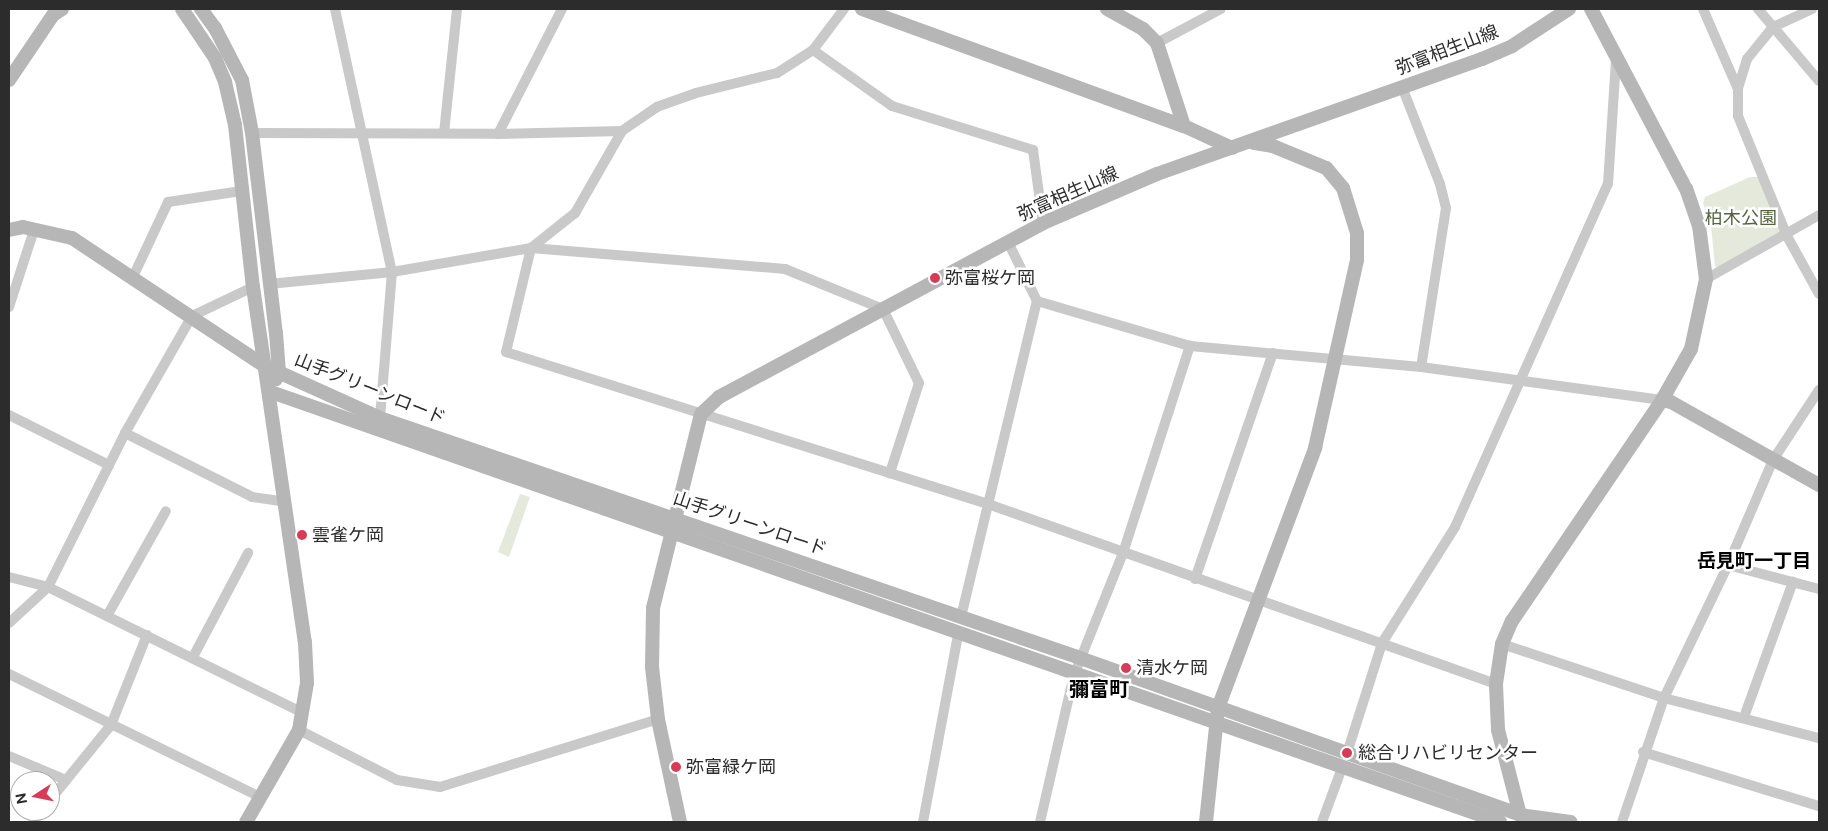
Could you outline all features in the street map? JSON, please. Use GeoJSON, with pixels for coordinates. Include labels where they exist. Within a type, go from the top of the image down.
{"type":"FeatureCollection","features":[{"type":"Feature","properties":{"kind":"street"},"geometry":{"type":"LineString","coordinates":[[9,80],[53,15],[62,9]]}},
{"type":"Feature","properties":{"kind":"street","name":"山手グリーンロード"},"geometry":{"type":"LineString","coordinates":[[182,9],[216,58],[225,82],[235,125],[253,287],[265,366],[271,392],[958,635],[1500,822]]}},
{"type":"Feature","properties":{"kind":"street","name":"山手グリーンロード"},"geometry":{"type":"LineString","coordinates":[[201,9],[215,28],[242,80],[252,133],[279,373],[380,418],[1080,658],[1524,819],[1571,822]]}},
{"type":"Feature","properties":{"kind":"street"},"geometry":{"type":"LineString","coordinates":[[335,9],[392,272],[380,418]]}},
{"type":"Feature","properties":{"kind":"street"},"geometry":{"type":"LineString","coordinates":[[444,133],[456,9]]}},
{"type":"Feature","properties":{"kind":"street"},"geometry":{"type":"LineString","coordinates":[[498,134],[562,9]]}},
{"type":"Feature","properties":{"kind":"street"},"geometry":{"type":"LineString","coordinates":[[844,9],[812,50],[777,73],[696,93],[657,107],[622,131],[575,213],[530,248],[506,352],[988,504],[1258,602],[1382,643],[1496,684]]}},
{"type":"Feature","properties":{"kind":"street"},"geometry":{"type":"LineString","coordinates":[[862,9],[1184,126],[1232,148]]}},
{"type":"Feature","properties":{"kind":"street"},"geometry":{"type":"LineString","coordinates":[[1107,9],[1143,29],[1157,43],[1184,126]]}},
{"type":"Feature","properties":{"kind":"street"},"geometry":{"type":"LineString","coordinates":[[1157,43],[1221,9]]}},
{"type":"Feature","properties":{"kind":"street","name":"弥富相生山線"},"geometry":{"type":"LineString","coordinates":[[701,414],[719,397],[1043,223],[1157,174],[1252,143],[1512,46],[1569,9]]}},
{"type":"Feature","properties":{"kind":"street"},"geometry":{"type":"LineString","coordinates":[[1524,819],[1498,730],[1496,684],[1502,644],[1512,621],[1662,400],[1690,350],[1706,279],[1699,226],[1686,188],[1616,60],[1591,9]]}},
{"type":"Feature","properties":{"kind":"street"},"geometry":{"type":"LineString","coordinates":[[1703,9],[1738,89]]}},
{"type":"Feature","properties":{"kind":"street"},"geometry":{"type":"LineString","coordinates":[[1758,9],[1819,81]]}},
{"type":"Feature","properties":{"kind":"street"},"geometry":{"type":"LineString","coordinates":[[1812,9],[1773,27],[1747,59],[1738,89],[1738,116],[1787,236],[1819,294]]}},
{"type":"Feature","properties":{"kind":"street"},"geometry":{"type":"LineString","coordinates":[[812,50],[892,106],[1033,150],[1043,223]]}},
{"type":"Feature","properties":{"kind":"street"},"geometry":{"type":"LineString","coordinates":[[1347,754],[1382,643],[1455,527],[1608,184],[1616,60]]}},
{"type":"Feature","properties":{"kind":"street"},"geometry":{"type":"LineString","coordinates":[[1402,87],[1440,184],[1446,208],[1421,367]]}},
{"type":"Feature","properties":{"kind":"street"},"geometry":{"type":"LineString","coordinates":[[252,133],[498,134],[622,131]]}},
{"type":"Feature","properties":{"kind":"street"},"geometry":{"type":"LineString","coordinates":[[1206,822],[1218,708],[1315,448],[1357,260],[1357,233],[1344,188],[1326,168],[1272,146],[1252,143]]}},
{"type":"Feature","properties":{"kind":"street"},"geometry":{"type":"LineString","coordinates":[[132,279],[168,202],[241,191]]}},
{"type":"Feature","properties":{"kind":"street"},"geometry":{"type":"LineString","coordinates":[[1706,279],[1787,236],[1819,215]]}},
{"type":"Feature","properties":{"kind":"street"},"geometry":{"type":"LineString","coordinates":[[9,230],[23,227],[72,238],[265,366],[279,373],[271,392],[305,642],[307,683],[299,730],[246,822]]}},
{"type":"Feature","properties":{"kind":"street"},"geometry":{"type":"LineString","coordinates":[[9,307],[34,230]]}},
{"type":"Feature","properties":{"kind":"street"},"geometry":{"type":"LineString","coordinates":[[961,617],[1036,302],[1008,242]]}},
{"type":"Feature","properties":{"kind":"street"},"geometry":{"type":"LineString","coordinates":[[269,284],[392,272],[530,248],[785,269],[882,309],[919,383],[890,473]]}},
{"type":"Feature","properties":{"kind":"street"},"geometry":{"type":"LineString","coordinates":[[9,623],[48,587],[125,433],[192,316],[253,287]]}},
{"type":"Feature","properties":{"kind":"street"},"geometry":{"type":"LineString","coordinates":[[1036,302],[1190,346],[1273,353],[1334,361],[1421,367],[1671,402],[1819,486]]}},
{"type":"Feature","properties":{"kind":"street"},"geometry":{"type":"LineString","coordinates":[[1040,822],[1074,674],[1123,553],[1190,346]]}},
{"type":"Feature","properties":{"kind":"street"},"geometry":{"type":"LineString","coordinates":[[1195,579],[1273,353]]}},
{"type":"Feature","properties":{"kind":"street"},"geometry":{"type":"LineString","coordinates":[[1622,822],[1643,752],[1664,698],[1728,565],[1773,460],[1819,390]]}},
{"type":"Feature","properties":{"kind":"street"},"geometry":{"type":"LineString","coordinates":[[680,822],[658,719],[652,667],[653,608],[673,534],[701,414]]}},
{"type":"Feature","properties":{"kind":"street"},"geometry":{"type":"LineString","coordinates":[[9,415],[109,465]]}},
{"type":"Feature","properties":{"kind":"street"},"geometry":{"type":"LineString","coordinates":[[125,433],[252,497],[286,502]]}},
{"type":"Feature","properties":{"kind":"street"},"geometry":{"type":"LineString","coordinates":[[108,616],[166,511]]}},
{"type":"Feature","properties":{"kind":"street"},"geometry":{"type":"LineString","coordinates":[[194,657],[248,553]]}},
{"type":"Feature","properties":{"kind":"street"},"geometry":{"type":"LineString","coordinates":[[1728,565],[1819,589]]}},
{"type":"Feature","properties":{"kind":"street"},"geometry":{"type":"LineString","coordinates":[[9,577],[48,587],[194,657],[303,713]]}},
{"type":"Feature","properties":{"kind":"street"},"geometry":{"type":"LineString","coordinates":[[1744,718],[1793,582]]}},
{"type":"Feature","properties":{"kind":"street"},"geometry":{"type":"LineString","coordinates":[[60,788],[111,725],[147,635]]}},
{"type":"Feature","properties":{"kind":"street"},"geometry":{"type":"LineString","coordinates":[[923,822],[958,635]]}},
{"type":"Feature","properties":{"kind":"street"},"geometry":{"type":"LineString","coordinates":[[1502,644],[1664,698],[1819,738]]}},
{"type":"Feature","properties":{"kind":"street"},"geometry":{"type":"LineString","coordinates":[[9,674],[260,797]]}},
{"type":"Feature","properties":{"kind":"street"},"geometry":{"type":"LineString","coordinates":[[299,730],[397,780],[440,787],[658,719]]}},
{"type":"Feature","properties":{"kind":"street"},"geometry":{"type":"LineString","coordinates":[[1643,752],[1819,806]]}},
{"type":"Feature","properties":{"kind":"street"},"geometry":{"type":"LineString","coordinates":[[9,756],[66,780]]}},
{"type":"Feature","properties":{"kind":"street"},"geometry":{"type":"LineString","coordinates":[[1322,822],[1342,768]]}},
{"type":"Feature","properties":{"kind":"green space","name":"柏木公園"},"geometry":{"type":"Polygon","coordinates":[[[1750,177],[1758,177],[1781,230],[1778,238],[1719,270],[1715,266],[1711,226],[1703,203],[1705,197],[1750,177]]]}},
{"type":"Feature","properties":{"kind":"green space"},"geometry":{"type":"Polygon","coordinates":[[[520,494],[530,497],[509,557],[498,552],[520,494]]]}},
{"type":"Feature","properties":{"kind":"place","name":"弥富桜ケ岡"},"geometry":{"type":"Point","coordinates":[935,278]}},
{"type":"Feature","properties":{"kind":"place","name":"雲雀ケ岡"},"geometry":{"type":"Point","coordinates":[302,535]}},
{"type":"Feature","properties":{"kind":"place","name":"清水ケ岡"},"geometry":{"type":"Point","coordinates":[1126,668]}},
{"type":"Feature","properties":{"kind":"place","name":"総合リハビリセンター"},"geometry":{"type":"Point","coordinates":[1347,753]}},
{"type":"Feature","properties":{"kind":"place","name":"弥富緑ケ岡"},"geometry":{"type":"Point","coordinates":[676,767]}},
{"type":"Feature","properties":{"kind":"district","name":"岳見町一丁目"},"geometry":{"type":"Point","coordinates":[1754,561]}},
{"type":"Feature","properties":{"kind":"district","name":"彌富町"},"geometry":{"type":"Point","coordinates":[1099,689]}}]}
